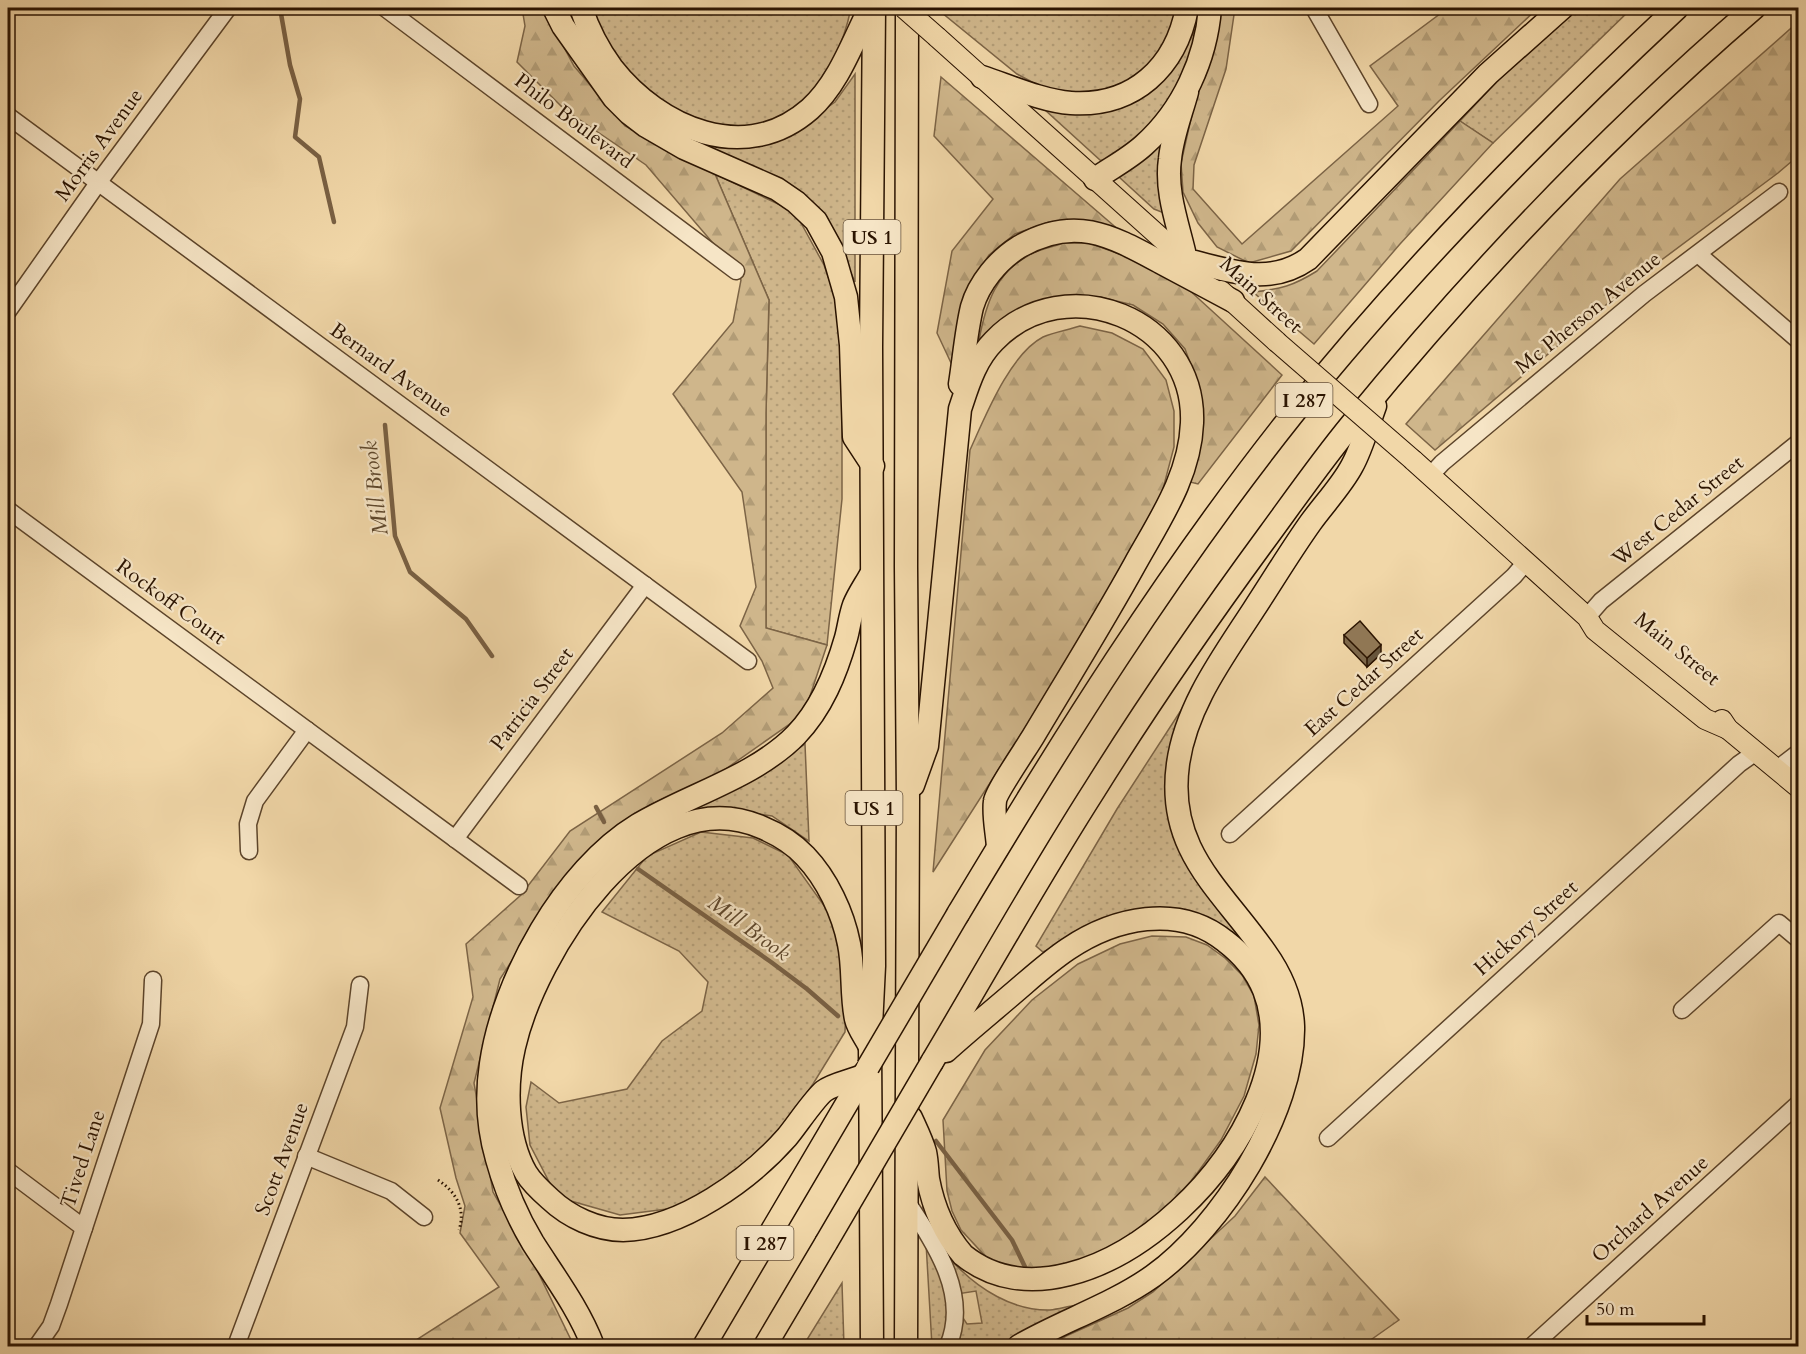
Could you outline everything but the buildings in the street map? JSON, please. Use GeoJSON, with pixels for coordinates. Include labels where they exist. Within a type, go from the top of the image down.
{"type":"FeatureCollection","features":[{"type":"Feature","properties":{"kind":"highway"},"geometry":{"type":"LineString","coordinates":[[554,8],[614,98],[629,113],[646,126],[684,148],[777,189],[796,202],[816,221],[833,252],[846,297],[851,345],[854,437],[873,466]]}},
{"type":"Feature","properties":{"kind":"highway"},"geometry":{"type":"LineString","coordinates":[[580,8],[589,31],[602,54],[626,83],[644,99],[663,113],[702,132],[739,138],[775,130],[790,123],[812,107],[837,74],[872,8]]}},
{"type":"Feature","properties":{"kind":"highway","name":"US 1"},"geometry":{"type":"LineString","coordinates":[[872,8],[874,966],[867,1063],[873,1347]]}},
{"type":"Feature","properties":{"kind":"highway","name":"US 1"},"geometry":{"type":"LineString","coordinates":[[905,8],[908,799],[906,1347]]}},
{"type":"Feature","properties":{"kind":"highway"},"geometry":{"type":"LineString","coordinates":[[982,77],[1070,103],[1102,102],[1119,97],[1149,80],[1161,67],[1179,38],[1187,8]]}},
{"type":"Feature","properties":{"kind":"highway"},"geometry":{"type":"LineString","coordinates":[[1210,8],[1197,66],[1172,145],[1169,178],[1171,201],[1186,260],[1257,275],[1285,272],[1308,259],[1488,75],[1562,8]]}},
{"type":"Feature","properties":{"kind":"highway","name":"I 287"},"geometry":{"type":"LineString","coordinates":[[704,1347],[826,1140],[867,1063],[1066,736],[1134,631],[1237,488],[1292,415],[1406,282],[1529,150],[1677,8]]}},
{"type":"Feature","properties":{"kind":"highway","name":"I 287"},"geometry":{"type":"LineString","coordinates":[[765,1347],[933,1062],[953,1036],[1093,791],[1212,613],[1311,476],[1381,389],[1454,307],[1579,174],[1652,101],[1755,8]]}},
{"type":"Feature","properties":{"kind":"highway"},"geometry":{"type":"LineString","coordinates":[[1095,179],[1143,146],[1165,123],[1187,92]]}},
{"type":"Feature","properties":{"kind":"highway"},"geometry":{"type":"LineString","coordinates":[[908,799],[927,746],[960,409],[959,395],[969,324],[980,290],[999,263],[1013,251],[1044,236],[1075,230],[1119,240],[1233,301]]}},
{"type":"Feature","properties":{"kind":"highway"},"geometry":{"type":"LineString","coordinates":[[960,409],[972,371],[994,341],[1010,327],[1029,316],[1060,307],[1094,308],[1121,315],[1143,326],[1178,362],[1186,380],[1191,401],[1190,443],[1177,490],[995,800],[998,846]]}},
{"type":"Feature","properties":{"kind":"highway"},"geometry":{"type":"LineString","coordinates":[[1019,1347],[1133,1289],[1155,1275],[1179,1253],[1202,1230],[1237,1184],[1255,1155],[1281,1099],[1289,1075],[1292,1050],[1291,1005],[1276,969],[1258,942],[1215,888],[1189,848],[1180,824],[1177,805],[1178,761],[1189,722],[1204,689],[1306,529],[1352,466],[1381,389]]}},
{"type":"Feature","properties":{"kind":"highway"},"geometry":{"type":"LineString","coordinates":[[593,1347],[579,1314],[531,1239],[505,1185],[496,1158],[489,1124],[488,1095],[497,1034],[507,1004],[540,934],[576,881],[615,841],[636,826],[776,753],[805,725],[827,690],[846,638],[854,606],[873,570]]}},
{"type":"Feature","properties":{"kind":"highway"},"geometry":{"type":"LineString","coordinates":[[737,819],[757,825],[774,832],[794,845],[817,870],[838,910],[849,943],[856,1022],[867,1063],[824,1091],[786,1138],[749,1172],[678,1218],[655,1226],[634,1229],[599,1227],[582,1221],[556,1205],[538,1188],[526,1173],[518,1153],[509,1106],[509,1080],[514,1047],[524,1016],[541,976],[572,922],[602,883],[651,840],[696,821],[737,819]]}},
{"type":"Feature","properties":{"kind":"highway"},"geometry":{"type":"LineString","coordinates":[[906,1106],[925,1152],[928,1180],[943,1226],[963,1256],[983,1274],[1007,1288],[1049,1295],[1089,1289],[1137,1263],[1174,1232],[1204,1198],[1241,1143],[1261,1099],[1268,1078],[1272,1028],[1264,990],[1248,962],[1237,950],[1202,927],[1184,921],[1154,918],[1137,919],[1109,927],[1068,949],[953,1036]]}},
{"type":"Feature","properties":{"kind":"main road","name":"Main Street"},"geometry":{"type":"LineString","coordinates":[[905,8],[1587,617],[1605,621],[1716,712],[1728,729],[1798,787]]}},
{"type":"Feature","properties":{"kind":"street","name":"Morris Avenue"},"geometry":{"type":"LineString","coordinates":[[8,311],[98,183],[228,8]]}},
{"type":"Feature","properties":{"kind":"street","name":"Philo Boulevard"},"geometry":{"type":"LineString","coordinates":[[385,8],[736,271]]}},
{"type":"Feature","properties":{"kind":"street"},"geometry":{"type":"LineString","coordinates":[[1314,8],[1369,104]]}},
{"type":"Feature","properties":{"kind":"street","name":"Bernard Avenue"},"geometry":{"type":"LineString","coordinates":[[8,116],[748,661]]}},
{"type":"Feature","properties":{"kind":"street","name":"Mc Pherson Avenue"},"geometry":{"type":"LineString","coordinates":[[1430,476],[1451,455],[1644,294],[1779,192]]}},
{"type":"Feature","properties":{"kind":"street"},"geometry":{"type":"LineString","coordinates":[[1698,254],[1798,340]]}},
{"type":"Feature","properties":{"kind":"street","name":"West Cedar Street"},"geometry":{"type":"LineString","coordinates":[[1587,617],[1601,601],[1798,443]]}},
{"type":"Feature","properties":{"kind":"street","name":"Rockoff Court"},"geometry":{"type":"LineString","coordinates":[[8,510],[519,886]]}},
{"type":"Feature","properties":{"kind":"street","name":"East Cedar Street"},"geometry":{"type":"LineString","coordinates":[[1230,834],[1514,576],[1526,562]]}},
{"type":"Feature","properties":{"kind":"street","name":"Patricia Street"},"geometry":{"type":"LineString","coordinates":[[455,839],[645,585]]}},
{"type":"Feature","properties":{"kind":"street"},"geometry":{"type":"LineString","coordinates":[[249,851],[248,824],[255,801],[307,730]]}},
{"type":"Feature","properties":{"kind":"street","name":"Hickory Street"},"geometry":{"type":"LineString","coordinates":[[1329,1138],[1739,764],[1756,752]]}},
{"type":"Feature","properties":{"kind":"street"},"geometry":{"type":"LineString","coordinates":[[1776,770],[1798,753]]}},
{"type":"Feature","properties":{"kind":"street"},"geometry":{"type":"LineString","coordinates":[[1682,1010],[1779,923],[1798,939]]}},
{"type":"Feature","properties":{"kind":"street","name":"Tived Lane"},"geometry":{"type":"LineString","coordinates":[[37,1347],[51,1326],[151,1024],[153,980]]}},
{"type":"Feature","properties":{"kind":"street","name":"Scott Avenue"},"geometry":{"type":"LineString","coordinates":[[236,1347],[356,1027],[360,985]]}},
{"type":"Feature","properties":{"kind":"street","name":"Orchard Avenue"},"geometry":{"type":"LineString","coordinates":[[1532,1347],[1798,1104]]}},
{"type":"Feature","properties":{"kind":"street"},"geometry":{"type":"LineString","coordinates":[[306,1156],[391,1191],[424,1217]]}},
{"type":"Feature","properties":{"kind":"street"},"geometry":{"type":"LineString","coordinates":[[8,1171],[84,1228]]}},
{"type":"Feature","properties":{"kind":"street"},"geometry":{"type":"LineString","coordinates":[[907,1202],[931,1239],[951,1281],[955,1320],[948,1347]]}},
{"type":"Feature","properties":{"kind":"path"},"geometry":{"type":"LineString","coordinates":[[438,1180],[449,1188],[461,1207],[462,1217],[459,1230]]}},
{"type":"Feature","properties":{"kind":"green space"},"geometry":{"type":"Polygon","coordinates":[[[522,8],[543,8],[574,66],[625,126],[715,174],[769,300],[766,413],[766,628],[827,645],[804,714],[720,773],[650,805],[592,849],[539,919],[500,979],[474,1083],[493,1192],[535,1266],[574,1346],[448,1346],[416,1340],[499,1287],[460,1233],[465,1206],[440,1108],[473,997],[466,944],[521,895],[570,831],[722,733],[773,688],[762,661],[740,626],[756,587],[742,492],[673,394],[733,322],[741,280],[724,256],[646,165],[564,109],[517,62],[525,26],[522,8]]]}},
{"type":"Feature","properties":{"kind":"green space"},"geometry":{"type":"Polygon","coordinates":[[[591,8],[851,8],[844,35],[833,60],[819,83],[802,102],[782,116],[758,125],[732,127],[702,123],[689,118],[633,78],[610,51],[591,8]]]}},
{"type":"Feature","properties":{"kind":"green space"},"geometry":{"type":"Polygon","coordinates":[[[936,8],[1178,8],[1163,49],[1136,78],[1094,94],[1045,89],[1017,74],[936,8]]]}},
{"type":"Feature","properties":{"kind":"green space"},"geometry":{"type":"Polygon","coordinates":[[[1216,8],[1235,8],[1226,69],[1194,165],[1193,189],[1242,244],[1398,106],[1370,66],[1448,8],[1538,8],[1439,101],[1291,251],[1249,263],[1217,247],[1198,223],[1183,192],[1181,163],[1216,8]]]}},
{"type":"Feature","properties":{"kind":"green space"},"geometry":{"type":"Polygon","coordinates":[[[1577,8],[1632,8],[1493,143],[1460,121],[1518,59],[1577,8]]]}},
{"type":"Feature","properties":{"kind":"green space"},"geometry":{"type":"Polygon","coordinates":[[[1798,22],[1798,156],[1640,276],[1435,450],[1406,424],[1620,179],[1798,22]]]}},
{"type":"Feature","properties":{"kind":"green space"},"geometry":{"type":"Polygon","coordinates":[[[1197,26],[1191,60],[1175,94],[1149,131],[1107,161],[1100,160],[1033,99],[1158,85],[1185,49],[1197,26]]]}},
{"type":"Feature","properties":{"kind":"green space"},"geometry":{"type":"Polygon","coordinates":[[[855,74],[855,282],[833,233],[705,146],[783,139],[835,102],[855,74]]]}},
{"type":"Feature","properties":{"kind":"green space"},"geometry":{"type":"Polygon","coordinates":[[[941,77],[1127,237],[1089,225],[1049,222],[1015,234],[989,255],[970,284],[952,365],[937,333],[952,251],[993,199],[934,136],[941,77]]]}},
{"type":"Feature","properties":{"kind":"green space"},"geometry":{"type":"Polygon","coordinates":[[[1460,121],[1493,143],[1400,244],[1314,344],[1253,292],[1286,286],[1317,271],[1460,121]]]}},
{"type":"Feature","properties":{"kind":"green space"},"geometry":{"type":"Polygon","coordinates":[[[1168,128],[1164,213],[1154,209],[1119,177],[1168,128]]]}},
{"type":"Feature","properties":{"kind":"green space"},"geometry":{"type":"Polygon","coordinates":[[[715,174],[795,212],[824,265],[842,316],[842,499],[827,645],[766,628],[766,413],[769,300],[715,174]]]}},
{"type":"Feature","properties":{"kind":"green space"},"geometry":{"type":"Polygon","coordinates":[[[1063,243],[1089,243],[1139,261],[1187,288],[1282,375],[1198,484],[1190,482],[1200,447],[1200,390],[1185,349],[1163,324],[1133,305],[1100,297],[1043,300],[999,321],[979,340],[989,301],[1001,279],[1019,261],[1031,254],[1063,243]]]}},
{"type":"Feature","properties":{"kind":"green space"},"geometry":{"type":"Polygon","coordinates":[[[1080,326],[1112,333],[1143,349],[1166,380],[1174,411],[1174,447],[1159,504],[1130,564],[933,872],[970,450],[991,404],[1020,357],[1031,345],[1043,337],[1080,326]]]}},
{"type":"Feature","properties":{"kind":"green space"},"geometry":{"type":"Polygon","coordinates":[[[1200,681],[1167,794],[1244,939],[1186,912],[1064,942],[1043,952],[1036,946],[1117,809],[1200,681]]]}},
{"type":"Feature","properties":{"kind":"green space"},"geometry":{"type":"Polygon","coordinates":[[[805,744],[809,841],[772,816],[721,808],[688,812],[769,770],[805,744]]]}},
{"type":"Feature","properties":{"kind":"green space"},"geometry":{"type":"Polygon","coordinates":[[[701,832],[753,838],[788,855],[830,914],[847,978],[845,1032],[813,1084],[769,1147],[683,1207],[620,1215],[557,1197],[530,1145],[526,1107],[531,1082],[559,1103],[627,1089],[662,1041],[702,1011],[708,982],[679,951],[602,912],[647,856],[701,832]]]}},
{"type":"Feature","properties":{"kind":"green space"},"geometry":{"type":"Polygon","coordinates":[[[1152,936],[1186,937],[1207,945],[1225,958],[1242,975],[1254,996],[1259,1025],[1256,1054],[1244,1096],[1221,1140],[1183,1193],[1137,1237],[1046,1279],[988,1259],[961,1230],[952,1211],[947,1191],[943,1120],[985,1050],[1032,1000],[1078,964],[1120,944],[1152,936]]]}},
{"type":"Feature","properties":{"kind":"green space"},"geometry":{"type":"Polygon","coordinates":[[[1265,1177],[1399,1320],[1362,1346],[1050,1346],[1066,1336],[1128,1308],[1153,1292],[1235,1216],[1265,1177]]]}},
{"type":"Feature","properties":{"kind":"green space"},"geometry":{"type":"Polygon","coordinates":[[[922,1190],[955,1259],[953,1262],[974,1281],[997,1296],[1023,1307],[1050,1310],[1078,1305],[1005,1346],[952,1346],[959,1312],[967,1324],[982,1323],[976,1291],[957,1294],[923,1211],[922,1190]]]}},
{"type":"Feature","properties":{"kind":"green space"},"geometry":{"type":"Polygon","coordinates":[[[926,1243],[929,1243],[951,1306],[943,1346],[932,1346],[926,1243]]]}},
{"type":"Feature","properties":{"kind":"green space"},"geometry":{"type":"Polygon","coordinates":[[[842,1283],[844,1346],[803,1346],[842,1283]]]}},
{"type":"Feature","properties":{"kind":"waterway","name":"Mill Brook"},"geometry":{"type":"LineString","coordinates":[[280,8],[290,65],[300,99],[295,137],[319,157],[334,222]]}},
{"type":"Feature","properties":{"kind":"waterway","name":"Mill Brook"},"geometry":{"type":"LineString","coordinates":[[385,425],[395,536],[410,572],[466,619],[492,656]]}},
{"type":"Feature","properties":{"kind":"waterway","name":"Mill Brook"},"geometry":{"type":"LineString","coordinates":[[596,807],[604,822]]}},
{"type":"Feature","properties":{"kind":"waterway","name":"Mill Brook"},"geometry":{"type":"LineString","coordinates":[[638,869],[771,962],[838,1016]]}},
{"type":"Feature","properties":{"kind":"waterway","name":"Mill Brook"},"geometry":{"type":"LineString","coordinates":[[936,1141],[1012,1240],[1026,1269]]}}]}
